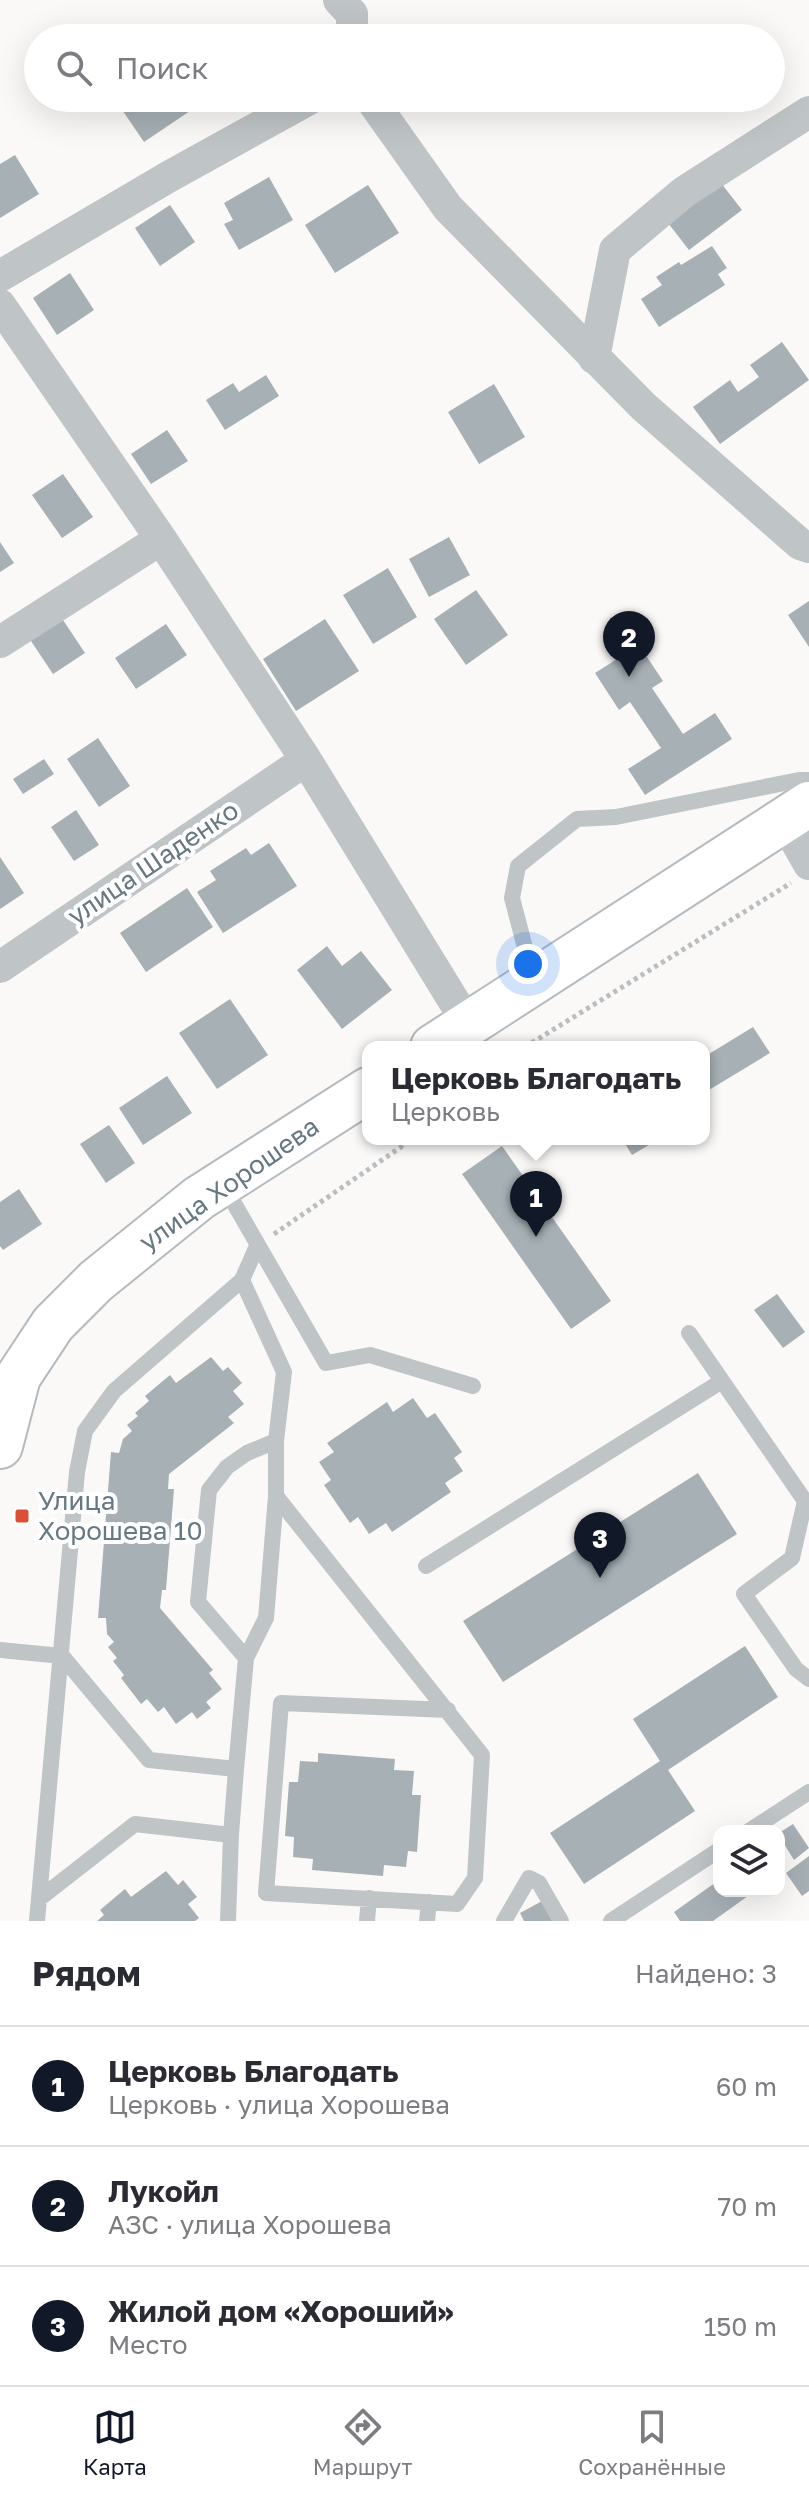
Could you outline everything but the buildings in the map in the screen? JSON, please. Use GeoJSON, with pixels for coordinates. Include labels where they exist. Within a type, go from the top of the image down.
{"type":"FeatureCollection","features":[{"type":"Feature","properties":{"kind":"main road"},"geometry":{"type":"LineString","coordinates":[[450,1036],[797,812]]}},
{"type":"Feature","properties":{"kind":"main road","name":"улица Хорошева"},"geometry":{"type":"LineString","coordinates":[[0,1446],[18,1377],[53,1324],[96,1281],[199,1198],[362,1094]]}},
{"type":"Feature","properties":{"kind":"street"},"geometry":{"type":"LineString","coordinates":[[339,0],[352,14],[352,24]]}},
{"type":"Feature","properties":{"kind":"street"},"geometry":{"type":"LineString","coordinates":[[0,276],[286,112]]}},
{"type":"Feature","properties":{"kind":"street"},"geometry":{"type":"LineString","coordinates":[[380,112],[448,208],[594,358],[643,406],[800,544],[809,547]]}},
{"type":"Feature","properties":{"kind":"street"},"geometry":{"type":"LineString","coordinates":[[594,358],[615,250],[684,192],[809,112]]}},
{"type":"Feature","properties":{"kind":"street"},"geometry":{"type":"LineString","coordinates":[[0,305],[161,539],[306,760],[450,1036]]}},
{"type":"Feature","properties":{"kind":"street"},"geometry":{"type":"LineString","coordinates":[[0,642],[161,539]]}},
{"type":"Feature","properties":{"kind":"street","name":"улица Шаденко"},"geometry":{"type":"LineString","coordinates":[[0,967],[306,760]]}},
{"type":"Feature","properties":{"kind":"street"},"geometry":{"type":"LineString","coordinates":[[797,812],[802,872]]}},
{"type":"Feature","properties":{"kind":"lane"},"geometry":{"type":"LineString","coordinates":[[534,981],[512,898],[518,866],[577,819],[616,817],[809,780]]}},
{"type":"Feature","properties":{"kind":"lane"},"geometry":{"type":"LineString","coordinates":[[223,1185],[326,1363],[370,1355],[473,1386]]}},
{"type":"Feature","properties":{"kind":"lane"},"geometry":{"type":"LineString","coordinates":[[37,1921],[77,1472],[85,1431],[114,1391],[242,1280],[257,1246]]}},
{"type":"Feature","properties":{"kind":"lane"},"geometry":{"type":"LineString","coordinates":[[228,1921],[231,1835],[246,1658],[266,1618],[276,1496],[276,1441],[284,1372],[242,1280]]}},
{"type":"Feature","properties":{"kind":"lane"},"geometry":{"type":"LineString","coordinates":[[689,1333],[805,1501],[792,1558],[744,1594],[796,1669],[809,1679]]}},
{"type":"Feature","properties":{"kind":"lane"},"geometry":{"type":"LineString","coordinates":[[426,1566],[722,1381]]}},
{"type":"Feature","properties":{"kind":"lane"},"geometry":{"type":"LineString","coordinates":[[246,1658],[198,1602],[209,1490],[227,1467],[247,1453],[276,1441]]}},
{"type":"Feature","properties":{"kind":"lane"},"geometry":{"type":"LineString","coordinates":[[276,1496],[448,1710],[482,1755],[475,1878],[457,1904],[266,1893],[281,1703],[448,1710]]}},
{"type":"Feature","properties":{"kind":"lane"},"geometry":{"type":"LineString","coordinates":[[0,1650],[62,1656],[149,1760],[236,1769]]}},
{"type":"Feature","properties":{"kind":"lane"},"geometry":{"type":"LineString","coordinates":[[758,1825],[809,1792]]}},
{"type":"Feature","properties":{"kind":"lane"},"geometry":{"type":"LineString","coordinates":[[39,1899],[135,1824],[231,1835]]}},
{"type":"Feature","properties":{"kind":"lane"},"geometry":{"type":"LineString","coordinates":[[611,1921],[713,1854]]}},
{"type":"Feature","properties":{"kind":"lane"},"geometry":{"type":"LineString","coordinates":[[504,1921],[529,1878],[539,1883],[561,1921]]}},
{"type":"Feature","properties":{"kind":"lane"},"geometry":{"type":"LineString","coordinates":[[367,1921],[369,1898]]}},
{"type":"Feature","properties":{"kind":"lane"},"geometry":{"type":"LineString","coordinates":[[427,1921],[429,1902]]}},
{"type":"Feature","properties":{"kind":"path"},"geometry":{"type":"LineString","coordinates":[[534,1041],[802,872]]}},
{"type":"Feature","properties":{"kind":"path"},"geometry":{"type":"LineString","coordinates":[[257,1246],[402,1145]]}},
{"type":"Feature","properties":{"kind":"place","name":"Лукойл"},"geometry":{"type":"Point","coordinates":[629,677]}},
{"type":"Feature","properties":{"kind":"place","name":"Церковь Благодать"},"geometry":{"type":"Point","coordinates":[536,1237]}},
{"type":"Feature","properties":{"kind":"place","name":"Улица Хорошева 10"},"geometry":{"type":"Point","coordinates":[22,1516]}},
{"type":"Feature","properties":{"kind":"place","name":"Жилой дом «Хороший»"},"geometry":{"type":"Point","coordinates":[600,1578]}}]}
